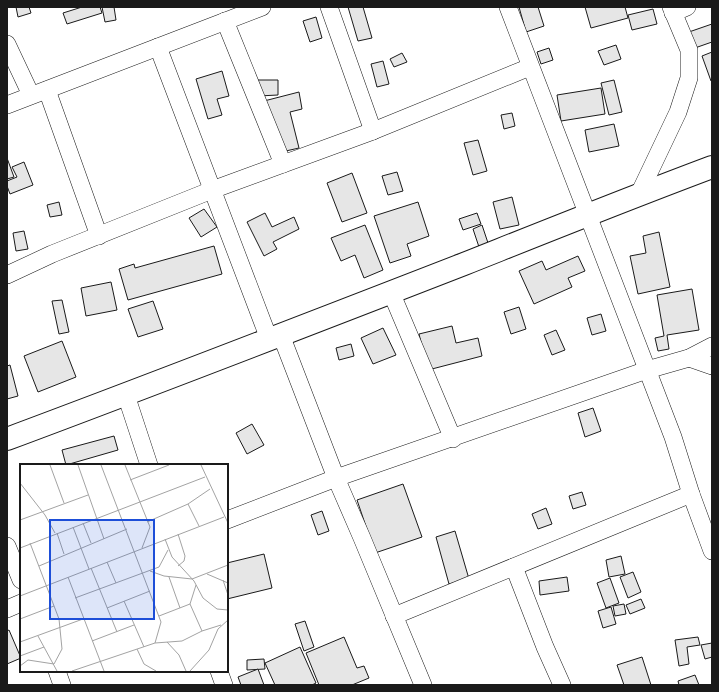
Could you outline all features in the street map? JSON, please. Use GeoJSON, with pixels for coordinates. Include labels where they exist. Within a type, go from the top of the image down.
{"type":"FeatureCollection","features":[{"type":"Feature","properties":{"kind":"street"},"geometry":{"type":"LineString","coordinates":[[7,105],[262,7]]}},
{"type":"Feature","properties":{"kind":"street"},"geometry":{"type":"LineString","coordinates":[[329,7],[373,131]]}},
{"type":"Feature","properties":{"kind":"street"},"geometry":{"type":"LineString","coordinates":[[508,7],[674,437],[691,494],[712,551]]}},
{"type":"Feature","properties":{"kind":"street"},"geometry":{"type":"LineString","coordinates":[[639,194],[678,112],[689,78],[689,50],[677,9]]}},
{"type":"Feature","properties":{"kind":"street"},"geometry":{"type":"LineString","coordinates":[[225,21],[283,164]]}},
{"type":"Feature","properties":{"kind":"street"},"geometry":{"type":"LineString","coordinates":[[7,44],[39,93],[99,236]]}},
{"type":"Feature","properties":{"kind":"street"},"geometry":{"type":"LineString","coordinates":[[158,47],[212,190],[362,538],[423,685]]}},
{"type":"Feature","properties":{"kind":"street"},"geometry":{"type":"LineString","coordinates":[[7,275],[212,190],[373,131],[530,67]]}},
{"type":"Feature","properties":{"kind":"street"},"geometry":{"type":"LineString","coordinates":[[7,440],[712,167]]}},
{"type":"Feature","properties":{"kind":"street"},"geometry":{"type":"LineString","coordinates":[[391,292],[453,438]]}},
{"type":"Feature","properties":{"kind":"street"},"geometry":{"type":"LineString","coordinates":[[228,520],[336,478],[647,370],[689,358],[712,346]]}},
{"type":"Feature","properties":{"kind":"street"},"geometry":{"type":"LineString","coordinates":[[689,358],[712,366]]}},
{"type":"Feature","properties":{"kind":"street"},"geometry":{"type":"LineString","coordinates":[[126,395],[149,464]]}},
{"type":"Feature","properties":{"kind":"street"},"geometry":{"type":"LineString","coordinates":[[394,616],[691,494]]}},
{"type":"Feature","properties":{"kind":"street"},"geometry":{"type":"LineString","coordinates":[[7,546],[20,578]]}},
{"type":"Feature","properties":{"kind":"street"},"geometry":{"type":"LineString","coordinates":[[514,567],[545,647],[562,685]]}},
{"type":"Feature","properties":{"kind":"street"},"geometry":{"type":"LineString","coordinates":[[7,609],[20,603]]}},
{"type":"Feature","properties":{"kind":"street"},"geometry":{"type":"LineString","coordinates":[[57,672],[62,685]]}},
{"type":"Feature","properties":{"kind":"street"},"geometry":{"type":"LineString","coordinates":[[219,672],[224,685]]}},
{"type":"Feature","properties":{"kind":"building"},"geometry":{"type":"Polygon","coordinates":[[[16,7],[29,7],[31,13],[18,17],[16,7]]]}},
{"type":"Feature","properties":{"kind":"building"},"geometry":{"type":"Polygon","coordinates":[[[82,7],[100,7],[102,13],[67,24],[63,13],[82,7]]]}},
{"type":"Feature","properties":{"kind":"building"},"geometry":{"type":"Polygon","coordinates":[[[102,7],[114,7],[116,20],[105,22],[102,7]]]}},
{"type":"Feature","properties":{"kind":"building"},"geometry":{"type":"Polygon","coordinates":[[[348,7],[363,7],[372,38],[358,41],[348,7]]]}},
{"type":"Feature","properties":{"kind":"building"},"geometry":{"type":"Polygon","coordinates":[[[519,7],[538,7],[544,26],[526,32],[519,7]]]}},
{"type":"Feature","properties":{"kind":"building"},"geometry":{"type":"Polygon","coordinates":[[[585,7],[625,7],[628,18],[591,28],[585,7]]]}},
{"type":"Feature","properties":{"kind":"building"},"geometry":{"type":"Polygon","coordinates":[[[653,9],[657,24],[632,30],[628,15],[653,9]]]}},
{"type":"Feature","properties":{"kind":"building"},"geometry":{"type":"Polygon","coordinates":[[[316,17],[322,38],[310,42],[303,21],[316,17]]]}},
{"type":"Feature","properties":{"kind":"building"},"geometry":{"type":"Polygon","coordinates":[[[712,24],[712,42],[692,49],[686,33],[712,24]]]}},
{"type":"Feature","properties":{"kind":"building"},"geometry":{"type":"Polygon","coordinates":[[[616,45],[621,59],[604,65],[598,51],[616,45]]]}},
{"type":"Feature","properties":{"kind":"building"},"geometry":{"type":"Polygon","coordinates":[[[549,48],[553,60],[541,64],[537,52],[549,48]]]}},
{"type":"Feature","properties":{"kind":"building"},"geometry":{"type":"Polygon","coordinates":[[[712,52],[712,81],[711,81],[702,56],[712,52]]]}},
{"type":"Feature","properties":{"kind":"building"},"geometry":{"type":"Polygon","coordinates":[[[402,53],[407,62],[394,67],[390,59],[402,53]]]}},
{"type":"Feature","properties":{"kind":"building"},"geometry":{"type":"Polygon","coordinates":[[[383,61],[389,84],[377,87],[371,64],[383,61]]]}},
{"type":"Feature","properties":{"kind":"building"},"geometry":{"type":"Polygon","coordinates":[[[222,71],[229,96],[217,99],[222,115],[208,119],[196,79],[222,71]]]}},
{"type":"Feature","properties":{"kind":"building"},"geometry":{"type":"Polygon","coordinates":[[[258,80],[278,80],[278,95],[258,96],[258,80]]]}},
{"type":"Feature","properties":{"kind":"building"},"geometry":{"type":"Polygon","coordinates":[[[614,80],[622,112],[609,115],[601,83],[614,80]]]}},
{"type":"Feature","properties":{"kind":"building"},"geometry":{"type":"Polygon","coordinates":[[[601,88],[605,114],[561,121],[557,95],[601,88]]]}},
{"type":"Feature","properties":{"kind":"building"},"geometry":{"type":"Polygon","coordinates":[[[299,92],[302,109],[290,112],[299,148],[277,153],[264,101],[299,92]]]}},
{"type":"Feature","properties":{"kind":"building"},"geometry":{"type":"Polygon","coordinates":[[[512,113],[515,126],[504,129],[501,115],[512,113]]]}},
{"type":"Feature","properties":{"kind":"building"},"geometry":{"type":"Polygon","coordinates":[[[614,124],[619,146],[589,152],[585,130],[614,124]]]}},
{"type":"Feature","properties":{"kind":"building"},"geometry":{"type":"Polygon","coordinates":[[[478,140],[487,171],[473,175],[464,143],[478,140]]]}},
{"type":"Feature","properties":{"kind":"building"},"geometry":{"type":"Polygon","coordinates":[[[7,158],[14,177],[7,179],[7,158]]]}},
{"type":"Feature","properties":{"kind":"building"},"geometry":{"type":"Polygon","coordinates":[[[24,162],[33,185],[10,194],[7,181],[17,177],[12,167],[24,162]]]}},
{"type":"Feature","properties":{"kind":"building"},"geometry":{"type":"Polygon","coordinates":[[[397,172],[403,191],[388,195],[382,176],[397,172]]]}},
{"type":"Feature","properties":{"kind":"building"},"geometry":{"type":"Polygon","coordinates":[[[352,173],[367,213],[342,222],[327,183],[352,173]]]}},
{"type":"Feature","properties":{"kind":"building"},"geometry":{"type":"Polygon","coordinates":[[[512,197],[519,225],[500,229],[493,202],[512,197]]]}},
{"type":"Feature","properties":{"kind":"building"},"geometry":{"type":"Polygon","coordinates":[[[59,202],[62,215],[50,217],[47,205],[59,202]]]}},
{"type":"Feature","properties":{"kind":"building"},"geometry":{"type":"Polygon","coordinates":[[[418,202],[429,236],[407,244],[411,256],[390,263],[374,216],[418,202]]]}},
{"type":"Feature","properties":{"kind":"building"},"geometry":{"type":"Polygon","coordinates":[[[204,209],[217,227],[201,237],[189,218],[204,209]]]}},
{"type":"Feature","properties":{"kind":"building"},"geometry":{"type":"Polygon","coordinates":[[[265,213],[272,227],[294,217],[299,229],[273,242],[277,249],[264,256],[247,222],[265,213]]]}},
{"type":"Feature","properties":{"kind":"building"},"geometry":{"type":"Polygon","coordinates":[[[477,213],[481,224],[463,230],[459,219],[477,213]]]}},
{"type":"Feature","properties":{"kind":"building"},"geometry":{"type":"Polygon","coordinates":[[[365,225],[383,270],[364,278],[355,255],[341,261],[331,238],[365,225]]]}},
{"type":"Feature","properties":{"kind":"building"},"geometry":{"type":"Polygon","coordinates":[[[482,225],[488,243],[479,247],[473,229],[482,225]]]}},
{"type":"Feature","properties":{"kind":"building"},"geometry":{"type":"Polygon","coordinates":[[[24,231],[28,249],[16,251],[13,233],[24,231]]]}},
{"type":"Feature","properties":{"kind":"building"},"geometry":{"type":"Polygon","coordinates":[[[659,232],[670,287],[638,294],[630,256],[646,253],[643,236],[659,232]]]}},
{"type":"Feature","properties":{"kind":"building"},"geometry":{"type":"Polygon","coordinates":[[[214,246],[222,274],[128,300],[119,269],[134,264],[135,268],[214,246]]]}},
{"type":"Feature","properties":{"kind":"building"},"geometry":{"type":"Polygon","coordinates":[[[578,256],[585,271],[568,278],[572,287],[534,304],[519,271],[542,261],[546,270],[578,256]]]}},
{"type":"Feature","properties":{"kind":"building"},"geometry":{"type":"Polygon","coordinates":[[[111,282],[117,310],[86,316],[81,288],[111,282]]]}},
{"type":"Feature","properties":{"kind":"building"},"geometry":{"type":"Polygon","coordinates":[[[692,289],[699,330],[667,335],[669,349],[658,351],[655,338],[664,336],[657,295],[692,289]]]}},
{"type":"Feature","properties":{"kind":"building"},"geometry":{"type":"Polygon","coordinates":[[[62,300],[69,332],[59,334],[52,301],[62,300]]]}},
{"type":"Feature","properties":{"kind":"building"},"geometry":{"type":"Polygon","coordinates":[[[153,301],[163,329],[138,337],[128,309],[153,301]]]}},
{"type":"Feature","properties":{"kind":"building"},"geometry":{"type":"Polygon","coordinates":[[[519,307],[526,329],[511,334],[504,312],[519,307]]]}},
{"type":"Feature","properties":{"kind":"building"},"geometry":{"type":"Polygon","coordinates":[[[601,314],[606,331],[592,335],[587,318],[601,314]]]}},
{"type":"Feature","properties":{"kind":"building"},"geometry":{"type":"Polygon","coordinates":[[[452,326],[456,343],[478,338],[482,356],[428,370],[419,334],[452,326]]]}},
{"type":"Feature","properties":{"kind":"building"},"geometry":{"type":"Polygon","coordinates":[[[383,328],[396,355],[373,364],[361,338],[383,328]]]}},
{"type":"Feature","properties":{"kind":"building"},"geometry":{"type":"Polygon","coordinates":[[[556,330],[565,350],[552,355],[544,335],[556,330]]]}},
{"type":"Feature","properties":{"kind":"building"},"geometry":{"type":"Polygon","coordinates":[[[62,341],[76,377],[38,392],[24,356],[62,341]]]}},
{"type":"Feature","properties":{"kind":"building"},"geometry":{"type":"Polygon","coordinates":[[[351,344],[354,356],[339,360],[336,348],[351,344]]]}},
{"type":"Feature","properties":{"kind":"building"},"geometry":{"type":"Polygon","coordinates":[[[10,365],[18,396],[7,399],[7,366],[10,365]]]}},
{"type":"Feature","properties":{"kind":"building"},"geometry":{"type":"Polygon","coordinates":[[[593,408],[601,431],[585,437],[578,413],[593,408]]]}},
{"type":"Feature","properties":{"kind":"building"},"geometry":{"type":"Polygon","coordinates":[[[252,424],[264,445],[247,454],[236,433],[252,424]]]}},
{"type":"Feature","properties":{"kind":"building"},"geometry":{"type":"Polygon","coordinates":[[[114,436],[118,450],[66,464],[62,450],[114,436]]]}},
{"type":"Feature","properties":{"kind":"building"},"geometry":{"type":"Polygon","coordinates":[[[403,484],[422,537],[375,553],[357,500],[403,484]]]}},
{"type":"Feature","properties":{"kind":"building"},"geometry":{"type":"Polygon","coordinates":[[[582,492],[586,505],[573,509],[569,496],[582,492]]]}},
{"type":"Feature","properties":{"kind":"building"},"geometry":{"type":"Polygon","coordinates":[[[546,508],[552,524],[538,529],[532,514],[546,508]]]}},
{"type":"Feature","properties":{"kind":"building"},"geometry":{"type":"Polygon","coordinates":[[[322,511],[329,531],[318,535],[311,515],[322,511]]]}},
{"type":"Feature","properties":{"kind":"building"},"geometry":{"type":"Polygon","coordinates":[[[455,531],[469,579],[449,584],[436,537],[455,531]]]}},
{"type":"Feature","properties":{"kind":"building"},"geometry":{"type":"Polygon","coordinates":[[[264,554],[272,588],[228,599],[228,563],[264,554]]]}},
{"type":"Feature","properties":{"kind":"building"},"geometry":{"type":"Polygon","coordinates":[[[621,556],[625,574],[609,577],[606,560],[621,556]]]}},
{"type":"Feature","properties":{"kind":"building"},"geometry":{"type":"Polygon","coordinates":[[[633,572],[641,592],[628,598],[620,577],[633,572]]]}},
{"type":"Feature","properties":{"kind":"building"},"geometry":{"type":"Polygon","coordinates":[[[567,577],[569,591],[540,595],[539,581],[567,577]]]}},
{"type":"Feature","properties":{"kind":"building"},"geometry":{"type":"Polygon","coordinates":[[[610,578],[619,603],[606,608],[597,583],[610,578]]]}},
{"type":"Feature","properties":{"kind":"building"},"geometry":{"type":"Polygon","coordinates":[[[641,599],[645,608],[630,614],[626,605],[641,599]]]}},
{"type":"Feature","properties":{"kind":"building"},"geometry":{"type":"Polygon","coordinates":[[[624,604],[626,614],[615,616],[613,606],[624,604]]]}},
{"type":"Feature","properties":{"kind":"building"},"geometry":{"type":"Polygon","coordinates":[[[611,607],[616,624],[603,628],[598,611],[611,607]]]}},
{"type":"Feature","properties":{"kind":"building"},"geometry":{"type":"Polygon","coordinates":[[[305,621],[314,647],[304,651],[295,624],[305,621]]]}},
{"type":"Feature","properties":{"kind":"building"},"geometry":{"type":"Polygon","coordinates":[[[9,630],[20,658],[7,664],[7,631],[9,630]]]}},
{"type":"Feature","properties":{"kind":"building"},"geometry":{"type":"Polygon","coordinates":[[[344,637],[357,668],[364,666],[369,678],[352,685],[319,685],[306,653],[344,637]]]}},
{"type":"Feature","properties":{"kind":"building"},"geometry":{"type":"Polygon","coordinates":[[[698,637],[700,645],[687,647],[689,664],[679,666],[675,640],[698,637]]]}},
{"type":"Feature","properties":{"kind":"building"},"geometry":{"type":"Polygon","coordinates":[[[712,643],[712,657],[705,659],[701,645],[712,643]]]}},
{"type":"Feature","properties":{"kind":"building"},"geometry":{"type":"Polygon","coordinates":[[[300,647],[316,683],[312,685],[275,685],[265,663],[300,647]]]}},
{"type":"Feature","properties":{"kind":"building"},"geometry":{"type":"Polygon","coordinates":[[[642,657],[651,685],[624,685],[617,665],[642,657]]]}},
{"type":"Feature","properties":{"kind":"building"},"geometry":{"type":"Polygon","coordinates":[[[264,659],[265,669],[247,670],[247,660],[264,659]]]}},
{"type":"Feature","properties":{"kind":"building"},"geometry":{"type":"Polygon","coordinates":[[[258,669],[264,685],[241,685],[238,677],[258,669]]]}},
{"type":"Feature","properties":{"kind":"building"},"geometry":{"type":"Polygon","coordinates":[[[695,675],[699,685],[679,685],[678,681],[695,675]]]}}]}
